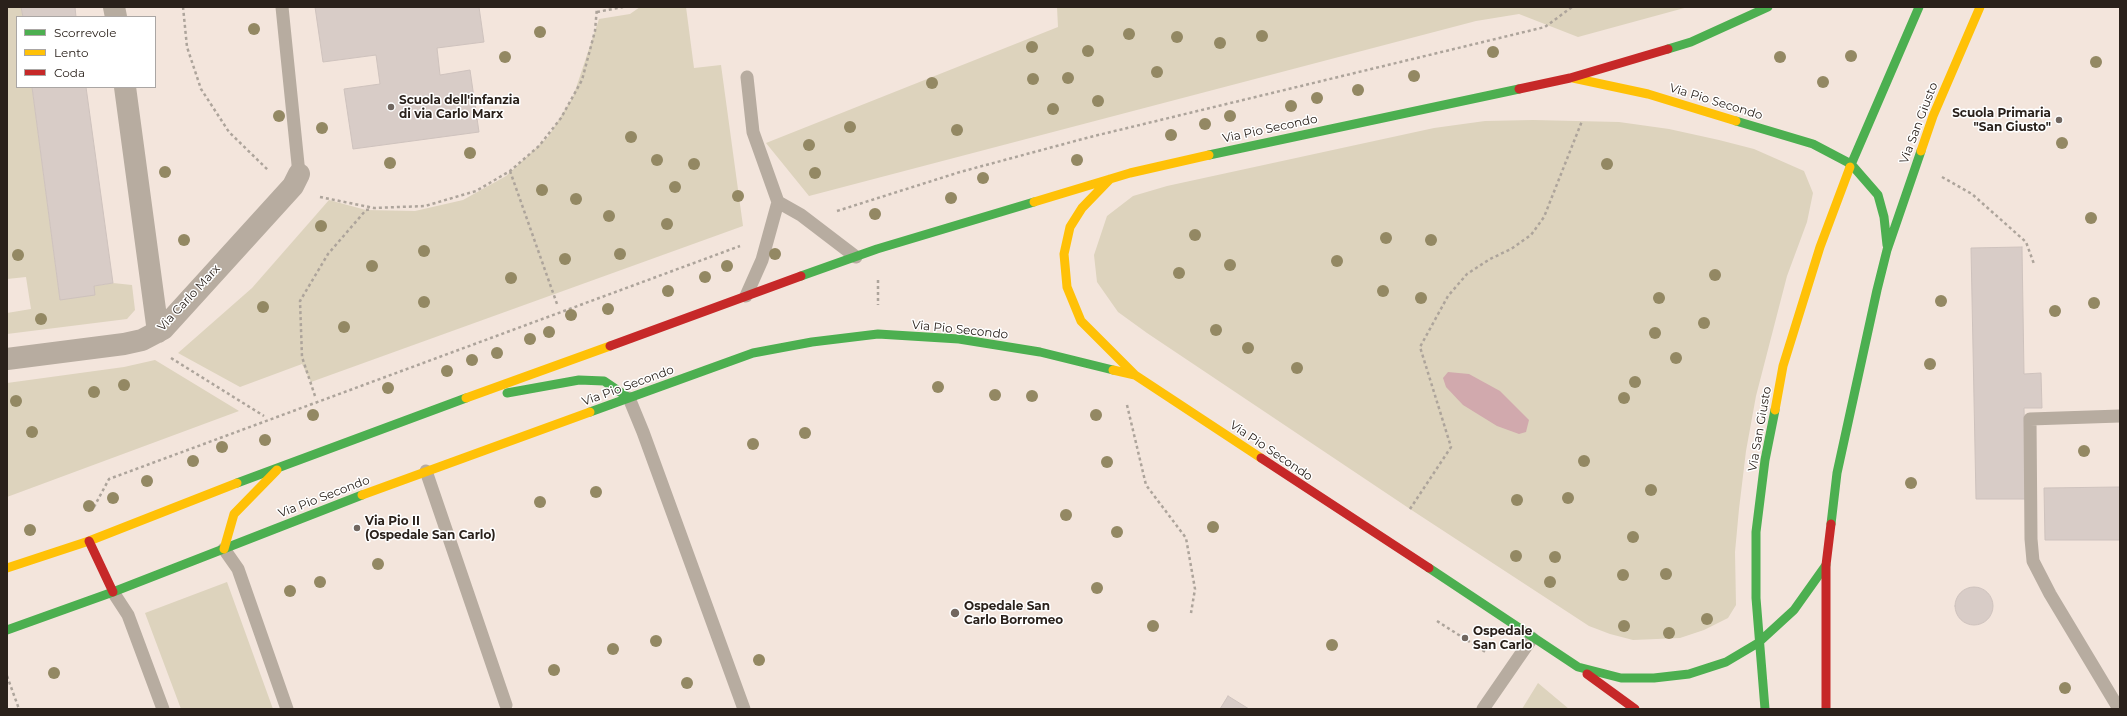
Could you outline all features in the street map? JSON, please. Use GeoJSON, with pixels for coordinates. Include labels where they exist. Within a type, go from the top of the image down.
{"type":"FeatureCollection","features":[{"type":"Feature","properties":{"kind":"main road","name":"Via Pio Secondo"},"geometry":{"type":"LineString","coordinates":[[7,568],[89,541],[282,465],[439,406],[856,257],[1110,178],[1218,152],[1570,78],[1691,42],[1768,7]]}},
{"type":"Feature","properties":{"kind":"main road","name":"Via San Giusto"},"geometry":{"type":"LineString","coordinates":[[1765,709],[1758,643],[1756,532],[1765,460],[1784,366],[1820,246],[1851,164],[1919,7]]}},
{"type":"Feature","properties":{"kind":"main road","name":"Via San Giusto"},"geometry":{"type":"LineString","coordinates":[[1826,709],[1826,565],[1837,473],[1877,290],[1887,250],[1934,116],[1980,7]]}},
{"type":"Feature","properties":{"kind":"main road","name":"Via Pio Secondo"},"geometry":{"type":"LineString","coordinates":[[1570,78],[1648,94],[1805,141],[1851,164]]}},
{"type":"Feature","properties":{"kind":"main road","name":"Via San Giusto"},"geometry":{"type":"LineString","coordinates":[[1851,164],[1878,195],[1884,217],[1887,250]]}},
{"type":"Feature","properties":{"kind":"main road"},"geometry":{"type":"LineString","coordinates":[[1110,178],[1082,208],[1070,227],[1064,254],[1067,287],[1081,321],[1135,375]]}},
{"type":"Feature","properties":{"kind":"main road","name":"Via Pio Secondo"},"geometry":{"type":"LineString","coordinates":[[7,630],[113,592],[426,471],[753,353],[812,342],[878,334],[959,339],[1040,352],[1135,375],[1578,667],[1620,678],[1654,678],[1689,674],[1726,662],[1758,643],[1794,610],[1826,565]]}},
{"type":"Feature","properties":{"kind":"main road"},"geometry":{"type":"LineString","coordinates":[[439,406],[579,380],[604,381],[629,398]]}},
{"type":"Feature","properties":{"kind":"main road"},"geometry":{"type":"LineString","coordinates":[[224,549],[234,514],[282,465]]}},
{"type":"Feature","properties":{"kind":"main road"},"geometry":{"type":"LineString","coordinates":[[89,541],[113,592]]}},
{"type":"Feature","properties":{"kind":"main road"},"geometry":{"type":"LineString","coordinates":[[1578,667],[1635,709]]}},
{"type":"Feature","properties":{"kind":"street"},"geometry":{"type":"LineString","coordinates":[[125,88],[158,332]]}},
{"type":"Feature","properties":{"kind":"street","name":"Via Carlo Marx"},"geometry":{"type":"LineString","coordinates":[[7,359],[124,344],[142,340],[163,329],[296,180]]}},
{"type":"Feature","properties":{"kind":"lane"},"geometry":{"type":"LineString","coordinates":[[282,7],[296,180]]}},
{"type":"Feature","properties":{"kind":"lane"},"geometry":{"type":"LineString","coordinates":[[746,296],[762,260],[778,202],[753,132],[747,77]]}},
{"type":"Feature","properties":{"kind":"lane"},"geometry":{"type":"LineString","coordinates":[[778,202],[802,215],[856,257]]}},
{"type":"Feature","properties":{"kind":"lane"},"geometry":{"type":"LineString","coordinates":[[629,398],[646,439],[744,709]]}},
{"type":"Feature","properties":{"kind":"lane"},"geometry":{"type":"LineString","coordinates":[[2119,709],[2050,594],[2033,562],[2031,539],[2030,419],[2120,416]]}},
{"type":"Feature","properties":{"kind":"lane"},"geometry":{"type":"LineString","coordinates":[[426,471],[506,705]]}},
{"type":"Feature","properties":{"kind":"lane"},"geometry":{"type":"LineString","coordinates":[[224,549],[238,569],[287,709]]}},
{"type":"Feature","properties":{"kind":"lane"},"geometry":{"type":"LineString","coordinates":[[113,592],[128,615],[163,709]]}},
{"type":"Feature","properties":{"kind":"lane"},"geometry":{"type":"LineString","coordinates":[[1483,709],[1532,638]]}},
{"type":"Feature","properties":{"kind":"path"},"geometry":{"type":"LineString","coordinates":[[183,7],[187,47],[201,89],[229,132],[265,168],[296,180],[327,200],[374,208]]}},
{"type":"Feature","properties":{"kind":"path"},"geometry":{"type":"LineString","coordinates":[[315,396],[302,357],[300,336],[300,301],[328,254],[366,210],[374,208],[425,206],[476,191],[510,171],[539,146],[561,118],[582,80],[595,31],[597,7]]}},
{"type":"Feature","properties":{"kind":"path"},"geometry":{"type":"LineString","coordinates":[[597,12],[623,7]]}},
{"type":"Feature","properties":{"kind":"path"},"geometry":{"type":"LineString","coordinates":[[1410,509],[1450,447],[1420,347],[1448,296],[1467,274],[1490,259],[1511,249],[1531,235],[1544,217],[1582,121]]}},
{"type":"Feature","properties":{"kind":"path"},"geometry":{"type":"LineString","coordinates":[[1917,163],[1977,199],[2026,242],[2034,264]]}},
{"type":"Feature","properties":{"kind":"path"},"geometry":{"type":"LineString","coordinates":[[510,171],[557,304]]}},
{"type":"Feature","properties":{"kind":"path"},"geometry":{"type":"LineString","coordinates":[[878,273],[878,311]]}},
{"type":"Feature","properties":{"kind":"path"},"geometry":{"type":"LineString","coordinates":[[158,332],[166,354],[264,416]]}},
{"type":"Feature","properties":{"kind":"path"},"geometry":{"type":"LineString","coordinates":[[1127,403],[1146,485],[1186,538],[1196,589],[1191,614]]}},
{"type":"Feature","properties":{"kind":"path"},"geometry":{"type":"LineString","coordinates":[[1437,621],[1487,653]]}},
{"type":"Feature","properties":{"kind":"path"},"geometry":{"type":"LineString","coordinates":[[7,676],[19,709]]}},
{"type":"Feature","properties":{"kind":"shaded area"},"geometry":{"type":"Polygon","coordinates":[[[7,7],[21,7],[23,16],[16,16],[16,88],[32,88],[60,299],[94,286],[113,283],[132,285],[135,310],[127,319],[7,334],[7,313],[31,309],[26,277],[7,279],[7,7]]]}},
{"type":"Feature","properties":{"kind":"shaded area"},"geometry":{"type":"Polygon","coordinates":[[[640,7],[686,7],[694,68],[721,65],[743,226],[311,382],[302,364],[240,387],[178,353],[252,288],[329,200],[366,210],[415,211],[463,200],[506,176],[548,137],[573,97],[599,19],[630,14],[640,7]]]}},
{"type":"Feature","properties":{"kind":"shaded area"},"geometry":{"type":"Polygon","coordinates":[[[1057,7],[1688,7],[1578,37],[1519,14],[1476,21],[809,196],[766,143],[1058,27],[1057,7]]]}},
{"type":"Feature","properties":{"kind":"shaded area"},"geometry":{"type":"Polygon","coordinates":[[[1533,120],[1619,122],[1669,129],[1754,149],[1804,171],[1813,193],[1807,222],[1787,276],[1756,396],[1746,451],[1739,509],[1735,552],[1736,605],[1728,618],[1704,630],[1680,638],[1633,640],[1610,634],[1589,626],[1410,509],[1147,333],[1118,312],[1097,282],[1094,255],[1107,216],[1133,196],[1167,186],[1434,128],[1485,121],[1533,120]]]}},
{"type":"Feature","properties":{"kind":"shaded area"},"geometry":{"type":"Polygon","coordinates":[[[155,360],[239,411],[7,497],[7,383],[124,367],[155,360]]]}},
{"type":"Feature","properties":{"kind":"shaded area"},"geometry":{"type":"Polygon","coordinates":[[[1448,372],[1469,374],[1500,391],[1529,420],[1526,432],[1519,434],[1497,426],[1463,405],[1446,387],[1443,378],[1448,372]]]}},
{"type":"Feature","properties":{"kind":"shaded area"},"geometry":{"type":"Polygon","coordinates":[[[227,582],[273,709],[181,709],[145,613],[227,582]]]}},
{"type":"Feature","properties":{"kind":"shaded area"},"geometry":{"type":"Polygon","coordinates":[[[1538,683],[1569,709],[1522,709],[1538,683]]]}},
{"type":"Feature","properties":{"kind":"building"},"geometry":{"type":"Polygon","coordinates":[[[21,7],[75,7],[76,16],[23,16],[21,7]]]}},
{"type":"Feature","properties":{"kind":"building"},"geometry":{"type":"Polygon","coordinates":[[[315,7],[479,7],[484,42],[437,48],[440,75],[470,70],[479,132],[353,149],[344,89],[380,84],[376,55],[323,62],[315,7]]]}},
{"type":"Feature","properties":{"kind":"building"},"geometry":{"type":"Polygon","coordinates":[[[32,88],[86,88],[113,283],[94,286],[95,295],[60,300],[32,88]]]}},
{"type":"Feature","properties":{"kind":"building"},"geometry":{"type":"Polygon","coordinates":[[[2022,247],[2024,374],[2041,373],[2042,408],[2024,408],[2026,499],[1976,499],[1971,248],[2022,247]]]}},
{"type":"Feature","properties":{"kind":"building"},"geometry":{"type":"Polygon","coordinates":[[[2120,487],[2120,540],[2045,540],[2044,488],[2120,487]]]}},
{"type":"Feature","properties":{"kind":"building"},"geometry":{"type":"Polygon","coordinates":[[[1970,587],[1978,587],[1985,590],[1990,595],[1993,606],[1990,617],[1985,622],[1978,625],[1970,625],[1963,622],[1958,617],[1955,610],[1955,602],[1958,595],[1963,590],[1970,587]]]}},
{"type":"Feature","properties":{"kind":"building"},"geometry":{"type":"Polygon","coordinates":[[[1228,696],[1249,709],[1220,709],[1228,696]]]}},
{"type":"Feature","properties":{"kind":"traffic: fast"},"geometry":{"type":"LineString","coordinates":[[1668,49],[1691,42],[1768,7]]}},
{"type":"Feature","properties":{"kind":"traffic: fast"},"geometry":{"type":"LineString","coordinates":[[1850,167],[1919,7]]}},
{"type":"Feature","properties":{"kind":"traffic: fast"},"geometry":{"type":"LineString","coordinates":[[1209,155],[1519,89]]}},
{"type":"Feature","properties":{"kind":"traffic: fast"},"geometry":{"type":"LineString","coordinates":[[1736,121],[1813,144],[1851,164],[1878,195],[1884,217],[1887,245]]}},
{"type":"Feature","properties":{"kind":"traffic: fast"},"geometry":{"type":"LineString","coordinates":[[1831,524],[1837,473],[1877,290],[1887,250],[1921,151]]}},
{"type":"Feature","properties":{"kind":"traffic: fast"},"geometry":{"type":"LineString","coordinates":[[801,276],[877,249],[1034,202]]}},
{"type":"Feature","properties":{"kind":"traffic: fast"},"geometry":{"type":"LineString","coordinates":[[590,412],[753,353],[812,342],[878,334],[959,339],[1040,352],[1113,370]]}},
{"type":"Feature","properties":{"kind":"traffic: fast"},"geometry":{"type":"LineString","coordinates":[[507,393],[579,380],[604,381],[629,398]]}},
{"type":"Feature","properties":{"kind":"traffic: fast"},"geometry":{"type":"LineString","coordinates":[[237,483],[466,398]]}},
{"type":"Feature","properties":{"kind":"traffic: fast"},"geometry":{"type":"LineString","coordinates":[[1765,709],[1756,598],[1756,532],[1765,460],[1775,410]]}},
{"type":"Feature","properties":{"kind":"traffic: fast"},"geometry":{"type":"LineString","coordinates":[[7,630],[113,592],[362,495]]}},
{"type":"Feature","properties":{"kind":"traffic: fast"},"geometry":{"type":"LineString","coordinates":[[1429,568],[1578,667],[1621,678],[1654,678],[1689,674],[1726,662],[1758,643],[1794,610],[1826,565]]}},
{"type":"Feature","properties":{"kind":"traffic: slow"},"geometry":{"type":"LineString","coordinates":[[1921,151],[1933,116],[1980,7]]}},
{"type":"Feature","properties":{"kind":"traffic: slow"},"geometry":{"type":"LineString","coordinates":[[1573,78],[1648,94],[1736,121]]}},
{"type":"Feature","properties":{"kind":"traffic: slow"},"geometry":{"type":"LineString","coordinates":[[1034,202],[1130,173],[1209,155]]}},
{"type":"Feature","properties":{"kind":"traffic: slow"},"geometry":{"type":"LineString","coordinates":[[1775,410],[1783,366],[1820,247],[1850,167]]}},
{"type":"Feature","properties":{"kind":"traffic: slow"},"geometry":{"type":"LineString","coordinates":[[1110,179],[1082,208],[1070,227],[1064,254],[1067,287],[1081,321],[1135,375]]}},
{"type":"Feature","properties":{"kind":"traffic: slow"},"geometry":{"type":"LineString","coordinates":[[466,398],[610,346]]}},
{"type":"Feature","properties":{"kind":"traffic: slow"},"geometry":{"type":"LineString","coordinates":[[1113,370],[1135,375],[1261,458]]}},
{"type":"Feature","properties":{"kind":"traffic: slow"},"geometry":{"type":"LineString","coordinates":[[362,495],[590,412]]}},
{"type":"Feature","properties":{"kind":"traffic: slow"},"geometry":{"type":"LineString","coordinates":[[224,549],[234,514],[277,470]]}},
{"type":"Feature","properties":{"kind":"traffic: slow"},"geometry":{"type":"LineString","coordinates":[[7,568],[89,541],[237,483]]}},
{"type":"Feature","properties":{"kind":"traffic: jam"},"geometry":{"type":"LineString","coordinates":[[1519,89],[1570,78],[1668,49]]}},
{"type":"Feature","properties":{"kind":"traffic: jam"},"geometry":{"type":"LineString","coordinates":[[610,346],[801,276]]}},
{"type":"Feature","properties":{"kind":"traffic: jam"},"geometry":{"type":"LineString","coordinates":[[1261,458],[1429,568]]}},
{"type":"Feature","properties":{"kind":"traffic: jam"},"geometry":{"type":"LineString","coordinates":[[1826,709],[1826,565],[1831,524]]}},
{"type":"Feature","properties":{"kind":"traffic: jam"},"geometry":{"type":"LineString","coordinates":[[89,541],[113,592]]}},
{"type":"Feature","properties":{"kind":"traffic: jam"},"geometry":{"type":"LineString","coordinates":[[1587,674],[1635,709]]}},
{"type":"Feature","properties":{"kind":"place","name":"Scuola dell'infanzia di via Carlo Marx"},"geometry":{"type":"Point","coordinates":[391,107]}},
{"type":"Feature","properties":{"kind":"place","name":"Scuola Primaria \"San Giusto\""},"geometry":{"type":"Point","coordinates":[2059,120]}},
{"type":"Feature","properties":{"kind":"place","name":"Via Pio II (Ospedale San Carlo)"},"geometry":{"type":"Point","coordinates":[357,528]}},
{"type":"Feature","properties":{"kind":"place","name":"Ospedale San Carlo Borromeo"},"geometry":{"type":"Point","coordinates":[955,613]}},
{"type":"Feature","properties":{"kind":"place","name":"Ospedale San Carlo"},"geometry":{"type":"Point","coordinates":[1465,638]}}]}
